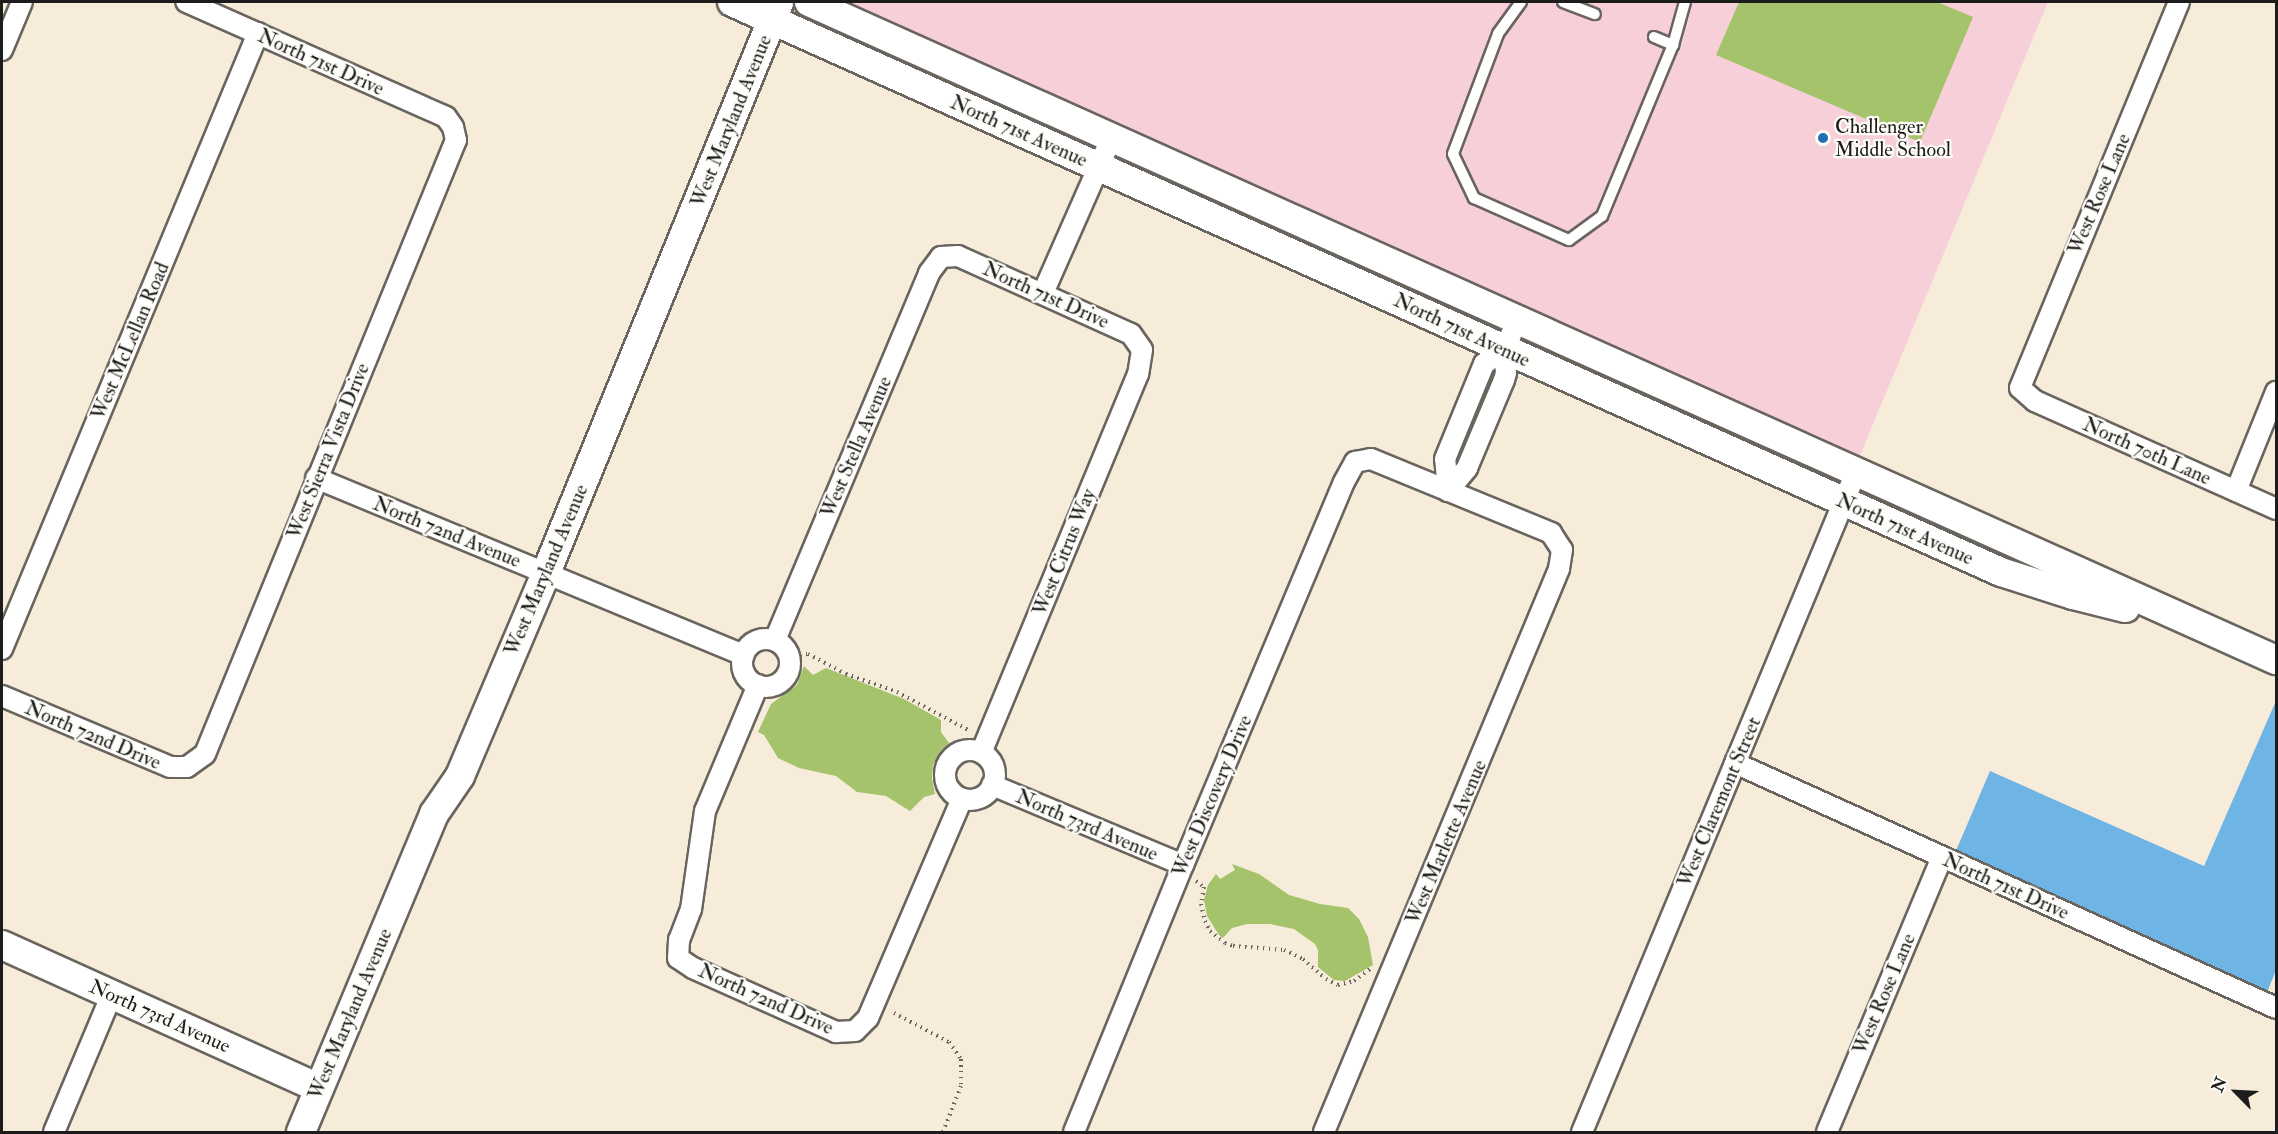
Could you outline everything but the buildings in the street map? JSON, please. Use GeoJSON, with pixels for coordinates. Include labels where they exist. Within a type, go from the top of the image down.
{"type":"FeatureCollection","features":[{"type":"Feature","properties":{"kind":"street"},"geometry":{"type":"LineString","coordinates":[[2,50],[22,2]]}},
{"type":"Feature","properties":{"kind":"street","name":"North 71st Drive"},"geometry":{"type":"LineString","coordinates":[[186,2],[446,117],[453,127]]}},
{"type":"Feature","properties":{"kind":"street","name":"North 71st Avenue"},"geometry":{"type":"LineString","coordinates":[[732,2],[776,11],[1100,167],[2001,572],[2073,596],[2203,629]]}},
{"type":"Feature","properties":{"kind":"street","name":"North 71st Avenue"},"geometry":{"type":"LineString","coordinates":[[808,2],[2203,629],[2277,660]]}},
{"type":"Feature","properties":{"kind":"street","name":"West Rose Lane"},"geometry":{"type":"LineString","coordinates":[[2020,388],[2179,2]]}},
{"type":"Feature","properties":{"kind":"street","name":"West Maryland Avenue"},"geometry":{"type":"LineString","coordinates":[[301,1132],[434,814],[460,776],[546,573],[776,11]]}},
{"type":"Feature","properties":{"kind":"street","name":"West McLellan Road"},"geometry":{"type":"LineString","coordinates":[[2,649],[258,33]]}},
{"type":"Feature","properties":{"kind":"street","name":"West Sierra Vista Drive"},"geometry":{"type":"LineString","coordinates":[[187,767],[205,754],[456,140],[453,127]]}},
{"type":"Feature","properties":{"kind":"street"},"geometry":{"type":"LineString","coordinates":[[1043,293],[1111,139]]}},
{"type":"Feature","properties":{"kind":"street","name":"North 71st Drive"},"geometry":{"type":"LineString","coordinates":[[940,257],[958,256],[1043,293],[1131,334],[1142,350]]}},
{"type":"Feature","properties":{"kind":"street","name":"West Stella Avenue"},"geometry":{"type":"LineString","coordinates":[[775,640],[929,273],[940,257]]}},
{"type":"Feature","properties":{"kind":"street"},"geometry":{"type":"LineString","coordinates":[[1448,491],[1445,459],[1484,363],[1504,349],[1518,320]]}},
{"type":"Feature","properties":{"kind":"street","name":"West Citrus Way"},"geometry":{"type":"LineString","coordinates":[[981,753],[1138,374],[1142,350]]}},
{"type":"Feature","properties":{"kind":"street","name":"North 70th Lane"},"geometry":{"type":"LineString","coordinates":[[2020,388],[2035,401],[2277,509]]}},
{"type":"Feature","properties":{"kind":"street"},"geometry":{"type":"LineString","coordinates":[[2236,490],[2277,392]]}},
{"type":"Feature","properties":{"kind":"street","name":"West Discovery Drive"},"geometry":{"type":"LineString","coordinates":[[1074,1132],[1183,865],[1355,462],[1371,459],[1448,491]]}},
{"type":"Feature","properties":{"kind":"street","name":"West Claremont Street"},"geometry":{"type":"LineString","coordinates":[[1582,1132],[1856,472]]}},
{"type":"Feature","properties":{"kind":"street","name":"North 72nd Avenue"},"geometry":{"type":"LineString","coordinates":[[316,478],[744,655]]}},
{"type":"Feature","properties":{"kind":"street","name":"West Marlette Avenue"},"geometry":{"type":"LineString","coordinates":[[1324,1132],[1559,569],[1562,550],[1551,533],[1448,491]]}},
{"type":"Feature","properties":{"kind":"street"},"geometry":{"type":"LineString","coordinates":[[760,640],[775,640],[782,644],[790,659],[787,675],[774,685],[758,685],[752,682],[743,669],[744,655],[748,648],[760,640]]}},
{"type":"Feature","properties":{"kind":"street","name":"North 72nd Drive"},"geometry":{"type":"LineString","coordinates":[[758,685],[705,811],[691,909],[679,940],[678,958],[693,968],[836,1032],[855,1031],[868,1018],[962,798]]}},
{"type":"Feature","properties":{"kind":"street","name":"North 72nd Drive"},"geometry":{"type":"LineString","coordinates":[[2,696],[170,768],[187,767]]}},
{"type":"Feature","properties":{"kind":"street"},"geometry":{"type":"LineString","coordinates":[[960,752],[981,753],[992,763],[994,769],[992,785],[977,799],[962,798],[956,795],[946,784],[946,769],[949,762],[960,752]]}},
{"type":"Feature","properties":{"kind":"street","name":"North 71st Drive"},"geometry":{"type":"LineString","coordinates":[[1735,763],[2277,1008]]}},
{"type":"Feature","properties":{"kind":"street","name":"North 73rd Avenue"},"geometry":{"type":"LineString","coordinates":[[992,785],[1183,865]]}},
{"type":"Feature","properties":{"kind":"street","name":"West Rose Lane"},"geometry":{"type":"LineString","coordinates":[[1827,1132],[1942,857]]}},
{"type":"Feature","properties":{"kind":"street","name":"North 73rd Avenue"},"geometry":{"type":"LineString","coordinates":[[2,945],[319,1088]]}},
{"type":"Feature","properties":{"kind":"street"},"geometry":{"type":"LineString","coordinates":[[54,1132],[112,994]]}},
{"type":"Feature","properties":{"kind":"lane"},"geometry":{"type":"LineString","coordinates":[[1521,2],[1498,34],[1453,154],[1474,198],[1569,240],[1602,216],[1673,45],[1685,2]]}},
{"type":"Feature","properties":{"kind":"lane"},"geometry":{"type":"LineString","coordinates":[[1563,2],[1595,14]]}},
{"type":"Feature","properties":{"kind":"lane"},"geometry":{"type":"LineString","coordinates":[[1654,37],[1673,45]]}},
{"type":"Feature","properties":{"kind":"path"},"geometry":{"type":"LineString","coordinates":[[798,648],[800,661]]}},
{"type":"Feature","properties":{"kind":"path"},"geometry":{"type":"LineString","coordinates":[[800,655],[808,654],[846,674],[897,692],[968,731]]}},
{"type":"Feature","properties":{"kind":"path"},"geometry":{"type":"LineString","coordinates":[[963,737],[972,722]]}},
{"type":"Feature","properties":{"kind":"path"},"geometry":{"type":"LineString","coordinates":[[1197,881],[1204,887],[1201,904],[1205,921],[1210,931],[1225,943],[1233,946],[1284,950],[1303,959],[1326,979],[1338,985],[1354,981],[1375,966]]}},
{"type":"Feature","properties":{"kind":"path"},"geometry":{"type":"LineString","coordinates":[[894,1013],[949,1042],[961,1059],[961,1086],[943,1132]]}},
{"type":"Feature","properties":{"kind":"shaded area"},"geometry":{"type":"Polygon","coordinates":[[[836,2],[2048,2],[1859,458],[836,2]]]}},
{"type":"Feature","properties":{"kind":"green space"},"geometry":{"type":"Polygon","coordinates":[[[1739,2],[1937,2],[1973,17],[1920,142],[1716,55],[1739,2]]]}},
{"type":"Feature","properties":{"kind":"green space"},"geometry":{"type":"Polygon","coordinates":[[[804,666],[813,675],[826,668],[904,699],[941,720],[941,732],[949,743],[942,749],[933,765],[932,779],[935,794],[924,797],[910,811],[886,796],[857,792],[836,776],[799,768],[778,758],[764,735],[758,732],[771,704],[797,685],[804,666]]]}},
{"type":"Feature","properties":{"kind":"green space"},"geometry":{"type":"Polygon","coordinates":[[[1232,864],[1259,874],[1289,895],[1320,904],[1348,908],[1359,919],[1368,937],[1373,965],[1345,981],[1334,980],[1318,967],[1318,950],[1315,944],[1294,929],[1270,924],[1247,924],[1232,928],[1223,938],[1207,916],[1204,900],[1208,885],[1216,874],[1220,879],[1235,870],[1232,864]]]}},
{"type":"Feature","properties":{"kind":"water"},"geometry":{"type":"Polygon","coordinates":[[[2275,703],[2276,970],[2266,995],[1955,853],[1990,771],[2204,866],[2275,703]]]}},
{"type":"Feature","properties":{"kind":"place","name":"Challenger Middle School"},"geometry":{"type":"Point","coordinates":[1823,138]}}]}
